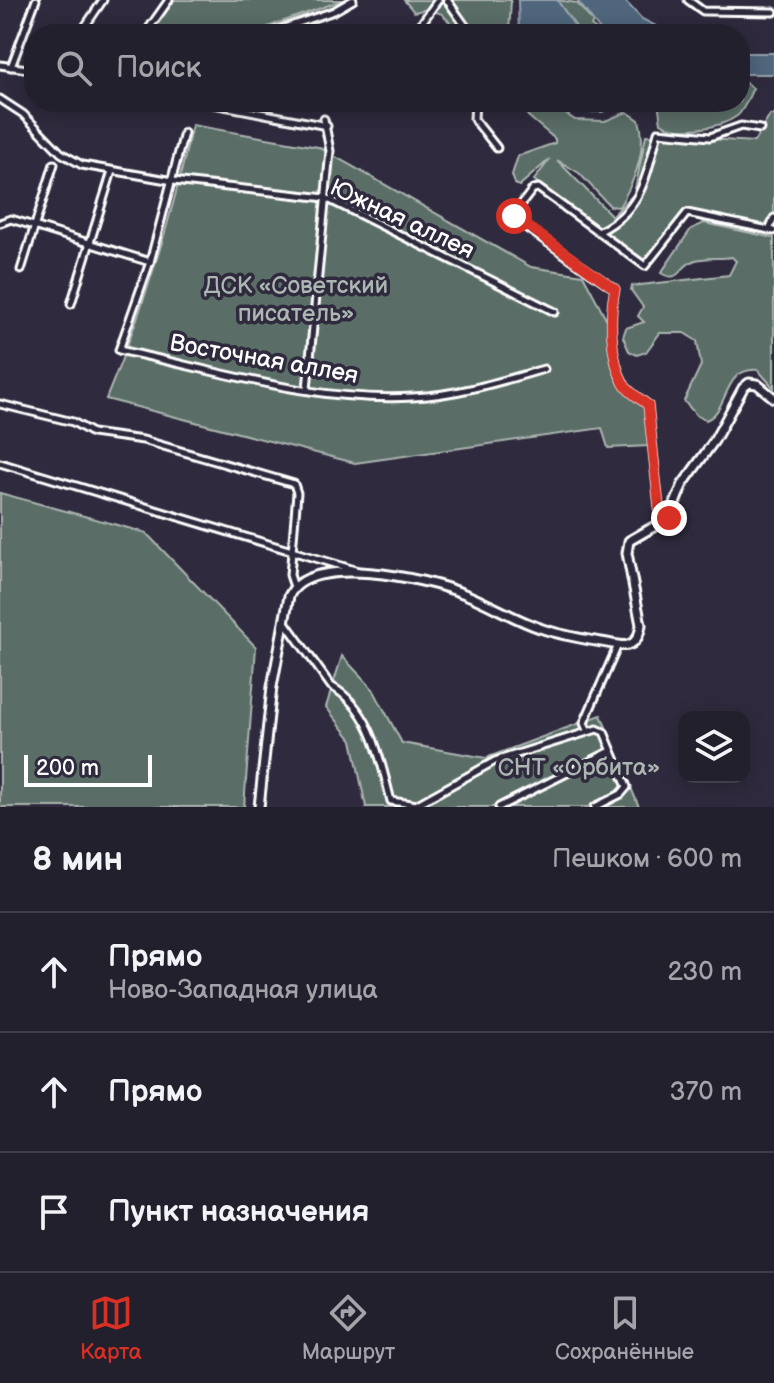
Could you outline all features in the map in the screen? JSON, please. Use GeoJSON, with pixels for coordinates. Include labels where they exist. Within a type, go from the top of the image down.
{"type":"FeatureCollection","features":[{"type":"Feature","properties":{"kind":"street"},"geometry":{"type":"LineString","coordinates":[[27,24],[36,0]]}},
{"type":"Feature","properties":{"kind":"street"},"geometry":{"type":"LineString","coordinates":[[87,24],[103,0]]}},
{"type":"Feature","properties":{"kind":"street"},"geometry":{"type":"LineString","coordinates":[[152,24],[169,0]]}},
{"type":"Feature","properties":{"kind":"street"},"geometry":{"type":"LineString","coordinates":[[296,24],[334,11],[353,0]]}},
{"type":"Feature","properties":{"kind":"street"},"geometry":{"type":"LineString","coordinates":[[421,24],[438,0]]}},
{"type":"Feature","properties":{"kind":"street"},"geometry":{"type":"LineString","coordinates":[[447,0],[464,24]]}},
{"type":"Feature","properties":{"kind":"street"},"geometry":{"type":"LineString","coordinates":[[688,0],[703,11],[774,12]]}},
{"type":"Feature","properties":{"kind":"street"},"geometry":{"type":"LineString","coordinates":[[11,67],[24,32]]}},
{"type":"Feature","properties":{"kind":"street"},"geometry":{"type":"LineString","coordinates":[[0,65],[24,69]]}},
{"type":"Feature","properties":{"kind":"street","name":"Южная аллея"},"geometry":{"type":"LineString","coordinates":[[0,99],[23,114],[61,153],[82,165],[175,181],[326,198],[555,312]]}},
{"type":"Feature","properties":{"kind":"street"},"geometry":{"type":"LineString","coordinates":[[255,112],[328,126]]}},
{"type":"Feature","properties":{"kind":"street"},"geometry":{"type":"LineString","coordinates":[[474,112],[474,119],[497,148]]}},
{"type":"Feature","properties":{"kind":"street"},"geometry":{"type":"LineString","coordinates":[[307,389],[330,151],[328,126],[324,119]]}},
{"type":"Feature","properties":{"kind":"street"},"geometry":{"type":"LineString","coordinates":[[600,231],[620,220],[635,201],[658,132],[710,137],[741,126],[760,129]]}},
{"type":"Feature","properties":{"kind":"street"},"geometry":{"type":"LineString","coordinates":[[0,223],[11,219],[150,262],[175,181],[184,133]]}},
{"type":"Feature","properties":{"kind":"street"},"geometry":{"type":"LineString","coordinates":[[21,270],[54,164]]}},
{"type":"Feature","properties":{"kind":"street"},"geometry":{"type":"LineString","coordinates":[[71,304],[112,170]]}},
{"type":"Feature","properties":{"kind":"street"},"geometry":{"type":"LineString","coordinates":[[661,525],[648,405],[624,385],[613,333],[615,289],[612,284],[515,220],[514,214],[533,189],[538,188],[645,266],[687,213],[771,230],[774,218]]}},
{"type":"Feature","properties":{"kind":"street","name":"Восточная аллея"},"geometry":{"type":"LineString","coordinates":[[150,262],[119,350],[307,389],[413,397],[452,393],[544,369]]}},
{"type":"Feature","properties":{"kind":"street"},"geometry":{"type":"LineString","coordinates":[[0,463],[358,571],[450,588],[539,628],[618,645],[634,642],[641,625],[627,553],[629,541],[634,535],[661,525],[669,518],[688,474],[714,441],[748,378],[774,398]]}},
{"type":"Feature","properties":{"kind":"street"},"geometry":{"type":"LineString","coordinates":[[0,404],[73,422],[92,433],[143,440],[294,484],[297,493],[290,575],[294,587],[284,621],[272,687],[259,807]]}},
{"type":"Feature","properties":{"kind":"street"},"geometry":{"type":"LineString","coordinates":[[294,587],[306,580],[358,571]]}},
{"type":"Feature","properties":{"kind":"street"},"geometry":{"type":"LineString","coordinates":[[284,621],[331,686],[341,692],[375,736],[391,801],[412,806],[495,761],[587,730],[604,732],[627,787],[621,794],[595,807]]}},
{"type":"Feature","properties":{"kind":"street"},"geometry":{"type":"LineString","coordinates":[[587,730],[584,723],[618,645]]}},
{"type":"Feature","properties":{"kind":"street"},"geometry":{"type":"LineString","coordinates":[[499,807],[611,751]]}},
{"type":"Feature","properties":{"kind":"green space"},"geometry":{"type":"Polygon","coordinates":[[[173,0],[343,0],[276,24],[156,24],[173,0]]]}},
{"type":"Feature","properties":{"kind":"green space"},"geometry":{"type":"Polygon","coordinates":[[[404,0],[511,0],[510,24],[452,24],[442,14],[428,9],[414,12],[404,0]]]}},
{"type":"Feature","properties":{"kind":"green space"},"geometry":{"type":"Polygon","coordinates":[[[557,0],[577,3],[593,22],[574,24],[557,0]]]}},
{"type":"Feature","properties":{"kind":"green space"},"geometry":{"type":"Polygon","coordinates":[[[526,112],[563,112],[575,120],[605,121],[627,112],[639,120],[641,154],[630,187],[619,207],[610,206],[579,173],[557,160],[612,216],[634,194],[646,135],[754,142],[770,115],[774,115],[774,227],[686,210],[645,261],[534,180],[550,159],[519,186],[515,184],[512,175],[518,156],[555,143],[555,139],[526,112]]]}},
{"type":"Feature","properties":{"kind":"green space"},"geometry":{"type":"Polygon","coordinates":[[[659,112],[741,112],[730,120],[710,127],[678,129],[661,123],[659,112]]]}},
{"type":"Feature","properties":{"kind":"green space","name":"ДСК «Советский писатель»"},"geometry":{"type":"Polygon","coordinates":[[[192,125],[318,147],[531,267],[583,275],[607,320],[620,383],[645,406],[649,446],[608,448],[602,428],[355,463],[106,399],[155,264],[192,125]]]}},
{"type":"Feature","properties":{"kind":"green space"},"geometry":{"type":"Polygon","coordinates":[[[704,223],[774,238],[774,388],[758,370],[746,371],[732,382],[719,408],[706,420],[697,416],[684,401],[701,365],[697,341],[684,333],[660,333],[646,352],[637,355],[629,351],[623,337],[626,328],[644,322],[638,316],[643,307],[631,290],[632,286],[729,275],[736,261],[732,257],[693,261],[672,277],[661,273],[691,229],[704,223]]]}},
{"type":"Feature","properties":{"kind":"green space"},"geometry":{"type":"Polygon","coordinates":[[[0,493],[146,533],[256,647],[244,807],[0,807],[0,493]]]}},
{"type":"Feature","properties":{"kind":"green space","name":"СНТ «Орбита»"},"geometry":{"type":"Polygon","coordinates":[[[342,656],[373,689],[402,743],[486,758],[601,715],[639,807],[366,807],[352,740],[326,707],[342,656]]]}},
{"type":"Feature","properties":{"kind":"water"},"geometry":{"type":"Polygon","coordinates":[[[518,0],[557,0],[573,24],[519,24],[518,0]]]}},
{"type":"Feature","properties":{"kind":"water"},"geometry":{"type":"Polygon","coordinates":[[[577,0],[624,0],[642,19],[652,24],[595,24],[577,0]]]}},
{"type":"Feature","properties":{"kind":"water"},"geometry":{"type":"Polygon","coordinates":[[[750,53],[774,53],[774,74],[750,74],[750,53]]]}},
{"type":"Feature","properties":{"kind":"route"},"geometry":{"type":"LineString","coordinates":[[514,216],[515,220],[578,260],[615,289],[612,309],[618,362],[624,385],[648,405],[661,525],[669,518]]}}]}
